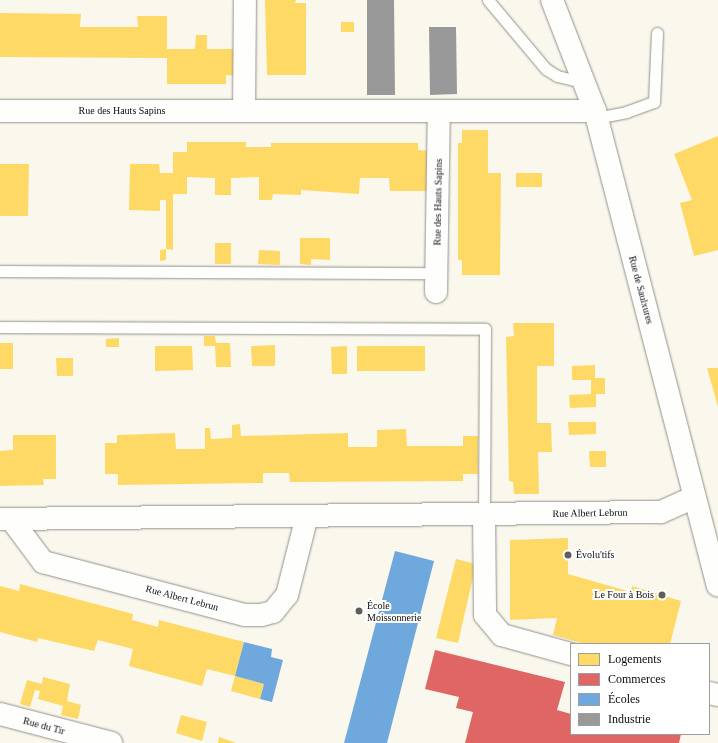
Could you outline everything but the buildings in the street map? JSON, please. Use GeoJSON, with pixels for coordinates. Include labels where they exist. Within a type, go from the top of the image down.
{"type":"FeatureCollection","features":[{"type":"Feature","properties":{"kind":"street"},"geometry":{"type":"LineString","coordinates":[[244,111],[245,0]]}},
{"type":"Feature","properties":{"kind":"street","name":"Rue de Saulxures"},"geometry":{"type":"LineString","coordinates":[[552,0],[596,115],[718,585]]}},
{"type":"Feature","properties":{"kind":"street","name":"Rue des Hauts Sapins"},"geometry":{"type":"LineString","coordinates":[[0,111],[439,111],[596,115]]}},
{"type":"Feature","properties":{"kind":"street","name":"Rue des Hauts Sapins"},"geometry":{"type":"LineString","coordinates":[[437,283],[439,111]]}},
{"type":"Feature","properties":{"kind":"street","name":"Rue Albert Lebrun"},"geometry":{"type":"LineString","coordinates":[[5,519],[661,512],[694,497]]}},
{"type":"Feature","properties":{"kind":"street"},"geometry":{"type":"LineString","coordinates":[[484,513],[485,615],[502,635],[570,654]]}},
{"type":"Feature","properties":{"kind":"street","name":"Rue Albert Lebrun"},"geometry":{"type":"LineString","coordinates":[[5,519],[43,562],[245,615],[261,615],[273,612],[287,595],[307,516]]}},
{"type":"Feature","properties":{"kind":"street","name":"Rue du Tir"},"geometry":{"type":"LineString","coordinates":[[0,714],[110,743]]}},
{"type":"Feature","properties":{"kind":"lane"},"geometry":{"type":"LineString","coordinates":[[488,0],[546,69],[557,76],[584,82]]}},
{"type":"Feature","properties":{"kind":"lane"},"geometry":{"type":"LineString","coordinates":[[596,115],[626,112],[654,102],[657,33]]}},
{"type":"Feature","properties":{"kind":"lane"},"geometry":{"type":"LineString","coordinates":[[0,270],[437,283]]}},
{"type":"Feature","properties":{"kind":"lane"},"geometry":{"type":"LineString","coordinates":[[0,327],[485,329],[484,513]]}},
{"type":"Feature","properties":{"kind":"place","name":"Évolu'tifs"},"geometry":{"type":"Point","coordinates":[568,555]}},
{"type":"Feature","properties":{"kind":"place","name":"Le Four à Bois"},"geometry":{"type":"Point","coordinates":[662,595]}},
{"type":"Feature","properties":{"kind":"place","name":"École Moissonnerie"},"geometry":{"type":"Point","coordinates":[359,611]}}]}
